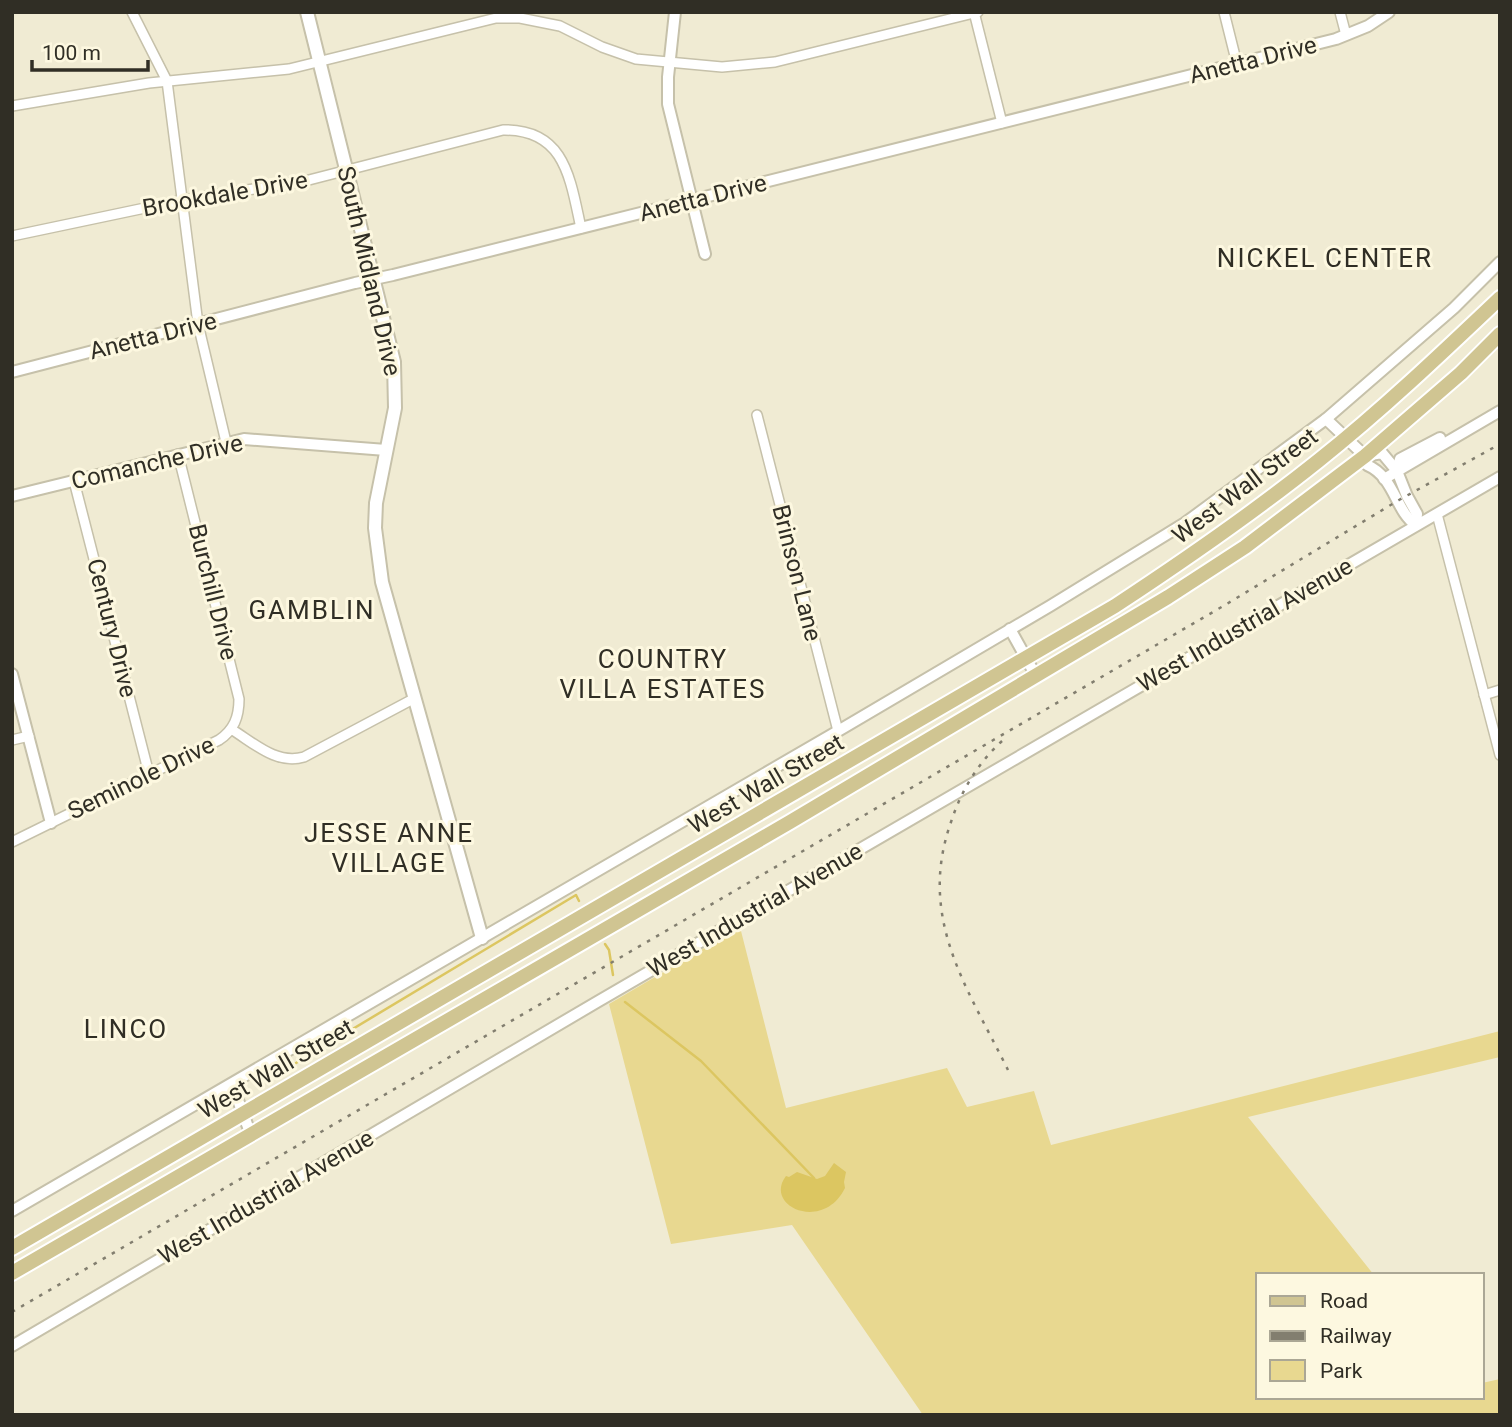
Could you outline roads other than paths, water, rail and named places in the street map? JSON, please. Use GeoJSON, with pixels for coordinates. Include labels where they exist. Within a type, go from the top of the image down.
{"type":"FeatureCollection","features":[{"type":"Feature","properties":{"kind":"main road","name":"South Midland Drive"},"geometry":{"type":"LineString","coordinates":[[307,12],[393,352],[396,376],[395,408],[376,503],[377,554],[382,582],[482,938]]}},
{"type":"Feature","properties":{"kind":"main road","name":"West Wall Street"},"geometry":{"type":"LineString","coordinates":[[12,1248],[1027,659],[1174,568],[1261,505],[1346,438],[1500,298]]}},
{"type":"Feature","properties":{"kind":"main road","name":"West Wall Street"},"geometry":{"type":"LineString","coordinates":[[12,1273],[1168,597],[1298,509],[1366,456],[1461,373],[1500,334]]}},
{"type":"Feature","properties":{"kind":"street"},"geometry":{"type":"LineString","coordinates":[[132,12],[167,81],[198,324],[226,442]]}},
{"type":"Feature","properties":{"kind":"street"},"geometry":{"type":"LineString","coordinates":[[675,12],[670,62],[670,115],[705,254]]}},
{"type":"Feature","properties":{"kind":"street"},"geometry":{"type":"LineString","coordinates":[[1224,12],[1237,64]]}},
{"type":"Feature","properties":{"kind":"street"},"geometry":{"type":"LineString","coordinates":[[1340,12],[1346,35]]}},
{"type":"Feature","properties":{"kind":"street","name":"Anetta Drive"},"geometry":{"type":"LineString","coordinates":[[12,372],[1237,64],[1346,35],[1368,26],[1389,12]]}},
{"type":"Feature","properties":{"kind":"street"},"geometry":{"type":"LineString","coordinates":[[12,106],[167,81],[289,69],[480,20],[507,17],[552,23],[619,54],[645,60],[722,67],[768,64],[976,13],[1002,123]]}},
{"type":"Feature","properties":{"kind":"street","name":"Brookdale Drive"},"geometry":{"type":"LineString","coordinates":[[12,236],[183,200],[305,181],[503,130],[523,130],[554,147],[567,173],[581,228]]}},
{"type":"Feature","properties":{"kind":"street","name":"West Wall Street"},"geometry":{"type":"LineString","coordinates":[[12,1211],[838,731],[1185,523],[1326,419],[1454,308],[1500,262]]}},
{"type":"Feature","properties":{"kind":"street"},"geometry":{"type":"LineString","coordinates":[[1384,479],[1500,409]]}},
{"type":"Feature","properties":{"kind":"street","name":"Brinson Lane"},"geometry":{"type":"LineString","coordinates":[[757,415],[838,731]]}},
{"type":"Feature","properties":{"kind":"street"},"geometry":{"type":"LineString","coordinates":[[1326,419],[1366,456],[1367,465],[1378,470],[1399,500],[1408,519],[1416,525]]}},
{"type":"Feature","properties":{"kind":"street","name":"Comanche Drive"},"geometry":{"type":"LineString","coordinates":[[12,496],[244,439],[386,450]]}},
{"type":"Feature","properties":{"kind":"street"},"geometry":{"type":"LineString","coordinates":[[1366,456],[1382,453],[1396,471],[1417,514],[1416,525]]}},
{"type":"Feature","properties":{"kind":"street","name":"Burchill Drive"},"geometry":{"type":"LineString","coordinates":[[178,454],[239,699],[239,711],[231,729]]}},
{"type":"Feature","properties":{"kind":"street","name":"West Industrial Avenue"},"geometry":{"type":"LineString","coordinates":[[12,1346],[1500,477]]}},
{"type":"Feature","properties":{"kind":"street","name":"Century Drive"},"geometry":{"type":"LineString","coordinates":[[74,481],[149,774]]}},
{"type":"Feature","properties":{"kind":"street"},"geometry":{"type":"LineString","coordinates":[[1437,514],[1500,755]]}},
{"type":"Feature","properties":{"kind":"street"},"geometry":{"type":"LineString","coordinates":[[1010,629],[1036,676]]}},
{"type":"Feature","properties":{"kind":"street"},"geometry":{"type":"LineString","coordinates":[[12,674],[51,823]]}},
{"type":"Feature","properties":{"kind":"street"},"geometry":{"type":"LineString","coordinates":[[1484,695],[1500,690]]}},
{"type":"Feature","properties":{"kind":"street","name":"Seminole Drive"},"geometry":{"type":"LineString","coordinates":[[12,842],[219,740],[231,729],[276,757],[293,760],[304,757],[415,698]]}},
{"type":"Feature","properties":{"kind":"street"},"geometry":{"type":"LineString","coordinates":[[12,740],[29,736]]}},
{"type":"Feature","properties":{"kind":"street"},"geometry":{"type":"LineString","coordinates":[[232,1084],[251,1135]]}},
{"type":"Feature","properties":{"kind":"waterway"},"geometry":{"type":"LineString","coordinates":[[266,1081],[576,895],[579,901]]}},
{"type":"Feature","properties":{"kind":"waterway"},"geometry":{"type":"LineString","coordinates":[[605,944],[609,950],[613,975]]}},
{"type":"Feature","properties":{"kind":"waterway"},"geometry":{"type":"LineString","coordinates":[[625,1002],[701,1061],[814,1178]]}},
{"type":"Feature","properties":{"kind":"railway"},"geometry":{"type":"LineString","coordinates":[[12,1312],[1225,605],[1399,500],[1500,444]]}},
{"type":"Feature","properties":{"kind":"railway"},"geometry":{"type":"LineString","coordinates":[[1002,741],[978,768],[955,811],[942,857],[940,890],[943,921],[951,951],[1008,1070]]}},
{"type":"Feature","properties":{"kind":"district","name":"NICKEL CENTER"},"geometry":{"type":"Point","coordinates":[1325,258]}},
{"type":"Feature","properties":{"kind":"district","name":"GAMBLIN"},"geometry":{"type":"Point","coordinates":[312,610]}},
{"type":"Feature","properties":{"kind":"district","name":"COUNTRY VILLA ESTATES"},"geometry":{"type":"Point","coordinates":[663,674]}},
{"type":"Feature","properties":{"kind":"district","name":"JESSE ANNE VILLAGE"},"geometry":{"type":"Point","coordinates":[389,848]}},
{"type":"Feature","properties":{"kind":"district","name":"LINCO"},"geometry":{"type":"Point","coordinates":[126,1029]}}]}
